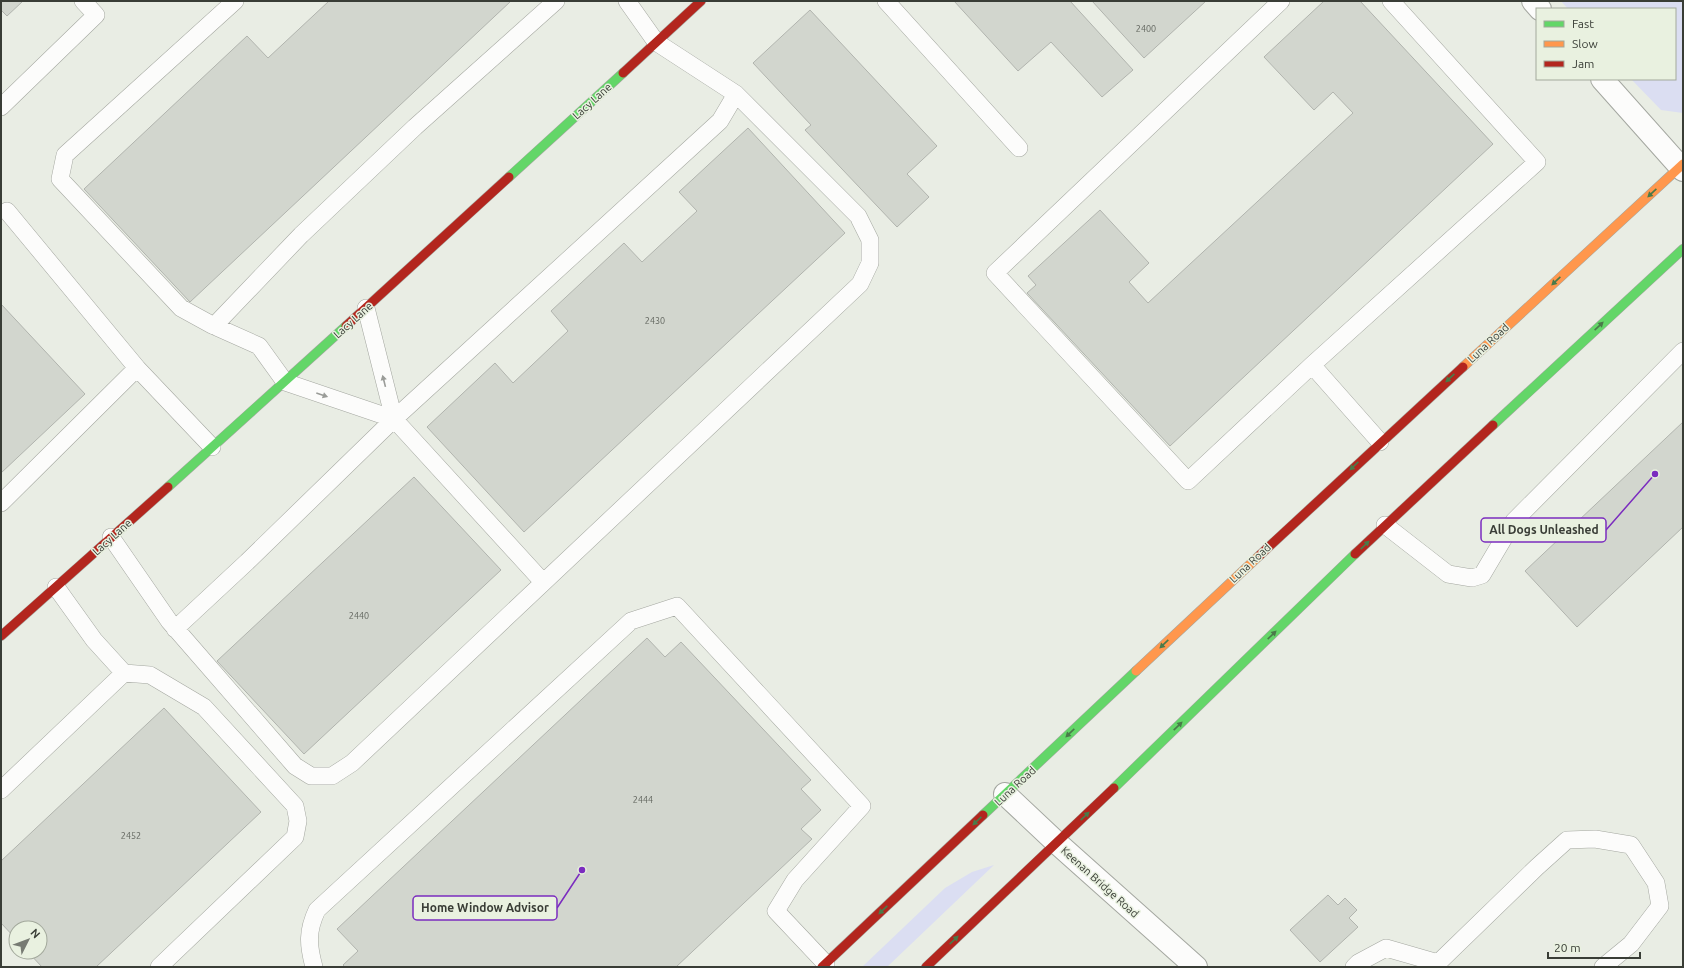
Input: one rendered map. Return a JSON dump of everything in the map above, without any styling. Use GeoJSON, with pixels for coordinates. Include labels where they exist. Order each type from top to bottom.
{"type":"FeatureCollection","features":[{"type":"Feature","properties":{"kind":"main road","name":"Lacy Lane"},"geometry":{"type":"LineString","coordinates":[[1,636],[285,382],[701,1]]}},
{"type":"Feature","properties":{"kind":"main road","name":"Luna Road"},"geometry":{"type":"LineString","coordinates":[[824,965],[1380,442],[1682,167]]}},
{"type":"Feature","properties":{"kind":"main road"},"geometry":{"type":"LineString","coordinates":[[926,967],[1057,843],[1385,525],[1683,249]]}},
{"type":"Feature","properties":{"kind":"street"},"geometry":{"type":"LineString","coordinates":[[1603,80],[1682,167]]}},
{"type":"Feature","properties":{"kind":"street","name":"Keenan Bridge Road"},"geometry":{"type":"LineString","coordinates":[[1006,794],[1057,843],[1196,967]]}},
{"type":"Feature","properties":{"kind":"lane"},"geometry":{"type":"LineString","coordinates":[[1,107],[96,15],[82,1]]}},
{"type":"Feature","properties":{"kind":"lane"},"geometry":{"type":"LineString","coordinates":[[235,1],[65,155],[60,180],[181,308],[214,326],[259,346],[285,382],[394,419]]}},
{"type":"Feature","properties":{"kind":"lane"},"geometry":{"type":"LineString","coordinates":[[214,326],[301,235],[415,127],[556,1]]}},
{"type":"Feature","properties":{"kind":"lane"},"geometry":{"type":"LineString","coordinates":[[111,538],[175,629],[295,766],[311,776],[332,776],[352,763],[860,284],[870,263],[870,240],[858,216],[736,94],[656,42],[627,1]]}},
{"type":"Feature","properties":{"kind":"lane"},"geometry":{"type":"LineString","coordinates":[[886,1],[1019,148]]}},
{"type":"Feature","properties":{"kind":"lane"},"geometry":{"type":"LineString","coordinates":[[1281,1],[995,273],[1188,481],[1312,365],[1538,162],[1391,1]]}},
{"type":"Feature","properties":{"kind":"lane"},"geometry":{"type":"LineString","coordinates":[[175,629],[248,562],[394,419],[720,121],[736,94]]}},
{"type":"Feature","properties":{"kind":"lane"},"geometry":{"type":"LineString","coordinates":[[7,211],[137,368],[212,447]]}},
{"type":"Feature","properties":{"kind":"lane"},"geometry":{"type":"LineString","coordinates":[[366,308],[394,419],[543,582]]}},
{"type":"Feature","properties":{"kind":"lane"},"geometry":{"type":"LineString","coordinates":[[1385,525],[1448,574],[1472,578],[1482,575],[1514,520],[1683,351]]}},
{"type":"Feature","properties":{"kind":"lane"},"geometry":{"type":"LineString","coordinates":[[1312,365],[1380,442]]}},
{"type":"Feature","properties":{"kind":"lane"},"geometry":{"type":"LineString","coordinates":[[1,503],[137,368]]}},
{"type":"Feature","properties":{"kind":"lane"},"geometry":{"type":"LineString","coordinates":[[56,587],[94,640],[124,673],[150,675],[204,707],[295,806],[298,821],[295,837],[159,967]]}},
{"type":"Feature","properties":{"kind":"lane"},"geometry":{"type":"LineString","coordinates":[[314,967],[309,948],[310,924],[317,910],[631,621],[677,606],[862,806],[795,880],[776,911],[824,965]]}},
{"type":"Feature","properties":{"kind":"lane"},"geometry":{"type":"LineString","coordinates":[[1,790],[124,673]]}},
{"type":"Feature","properties":{"kind":"lane"},"geometry":{"type":"LineString","coordinates":[[1354,967],[1358,963],[1386,948],[1438,963],[1567,840],[1595,838],[1631,844],[1656,883],[1660,906],[1631,944],[1603,967]]}},
{"type":"Feature","properties":{"kind":"shaded area"},"geometry":{"type":"Polygon","coordinates":[[[1561,1],[1683,1],[1683,113],[1661,110],[1632,80],[1676,80],[1676,8],[1567,8],[1561,1]]]}},
{"type":"Feature","properties":{"kind":"shaded area"},"geometry":{"type":"Polygon","coordinates":[[[994,865],[887,967],[862,967],[945,888],[972,872],[994,865]]]}},
{"type":"Feature","properties":{"kind":"building"},"geometry":{"type":"Polygon","coordinates":[[[1,1],[23,1],[7,16],[1,10],[1,1]]]}},
{"type":"Feature","properties":{"kind":"building"},"geometry":{"type":"Polygon","coordinates":[[[329,1],[511,1],[190,302],[84,189],[247,36],[268,58],[329,1]]]}},
{"type":"Feature","properties":{"kind":"building"},"geometry":{"type":"Polygon","coordinates":[[[954,1],[1070,1],[1133,70],[1102,97],[1051,42],[1018,71],[954,1]]]}},
{"type":"Feature","properties":{"kind":"building"},"geometry":{"type":"Polygon","coordinates":[[[1092,1],[1206,1],[1144,58],[1092,1]]]}},
{"type":"Feature","properties":{"kind":"building"},"geometry":{"type":"Polygon","coordinates":[[[1324,1],[1360,1],[1493,144],[1170,446],[1027,293],[1036,285],[1028,276],[1100,210],[1149,263],[1129,282],[1148,303],[1353,113],[1333,92],[1314,110],[1264,57],[1324,1]]]}},
{"type":"Feature","properties":{"kind":"building"},"geometry":{"type":"Polygon","coordinates":[[[810,10],[937,146],[907,174],[929,197],[897,227],[805,130],[811,125],[753,63],[810,10]]]}},
{"type":"Feature","properties":{"kind":"building"},"geometry":{"type":"Polygon","coordinates":[[[748,128],[845,233],[524,532],[427,427],[495,363],[513,383],[568,331],[551,311],[624,243],[642,262],[697,211],[679,192],[748,128]]]}},
{"type":"Feature","properties":{"kind":"building"},"geometry":{"type":"Polygon","coordinates":[[[1,304],[85,394],[1,473],[1,304]]]}},
{"type":"Feature","properties":{"kind":"building"},"geometry":{"type":"Polygon","coordinates":[[[1683,422],[1683,527],[1577,627],[1525,571],[1683,422]]]}},
{"type":"Feature","properties":{"kind":"building"},"geometry":{"type":"Polygon","coordinates":[[[414,477],[501,570],[304,754],[217,661],[414,477]]]}},
{"type":"Feature","properties":{"kind":"building"},"geometry":{"type":"Polygon","coordinates":[[[647,638],[665,657],[681,642],[811,780],[801,789],[821,810],[801,829],[812,839],[676,967],[345,967],[343,965],[358,951],[337,929],[647,638]]]}},
{"type":"Feature","properties":{"kind":"building"},"geometry":{"type":"Polygon","coordinates":[[[164,708],[261,812],[96,967],[42,967],[35,960],[48,960],[48,920],[8,920],[8,930],[1,923],[1,861],[164,708]]]}},
{"type":"Feature","properties":{"kind":"building"},"geometry":{"type":"Polygon","coordinates":[[[1328,895],[1338,905],[1345,898],[1357,910],[1349,918],[1358,927],[1320,962],[1290,930],[1328,895]]]}},
{"type":"Feature","properties":{"kind":"traffic: fast"},"geometry":{"type":"LineString","coordinates":[[509,177],[623,73]]}},
{"type":"Feature","properties":{"kind":"traffic: fast"},"geometry":{"type":"LineString","coordinates":[[1493,425],[1683,249]]}},
{"type":"Feature","properties":{"kind":"traffic: fast"},"geometry":{"type":"LineString","coordinates":[[168,487],[346,326]]}},
{"type":"Feature","properties":{"kind":"traffic: fast"},"geometry":{"type":"LineString","coordinates":[[1114,788],[1355,554]]}},
{"type":"Feature","properties":{"kind":"traffic: fast"},"geometry":{"type":"LineString","coordinates":[[983,815],[1136,671]]}},
{"type":"Feature","properties":{"kind":"traffic: slow"},"geometry":{"type":"LineString","coordinates":[[1463,367],[1683,164]]}},
{"type":"Feature","properties":{"kind":"traffic: slow"},"geometry":{"type":"LineString","coordinates":[[1136,671],[1260,555]]}},
{"type":"Feature","properties":{"kind":"traffic: jam"},"geometry":{"type":"LineString","coordinates":[[623,73],[701,1]]}},
{"type":"Feature","properties":{"kind":"traffic: jam"},"geometry":{"type":"LineString","coordinates":[[346,326],[509,177]]}},
{"type":"Feature","properties":{"kind":"traffic: jam"},"geometry":{"type":"LineString","coordinates":[[1260,555],[1463,367]]}},
{"type":"Feature","properties":{"kind":"traffic: jam"},"geometry":{"type":"LineString","coordinates":[[1355,554],[1493,425]]}},
{"type":"Feature","properties":{"kind":"traffic: jam"},"geometry":{"type":"LineString","coordinates":[[1,636],[168,487]]}},
{"type":"Feature","properties":{"kind":"traffic: jam"},"geometry":{"type":"LineString","coordinates":[[926,967],[1114,788]]}},
{"type":"Feature","properties":{"kind":"traffic: jam"},"geometry":{"type":"LineString","coordinates":[[822,967],[983,815]]}},
{"type":"Feature","properties":{"kind":"place","name":"All Dogs Unleashed"},"geometry":{"type":"Point","coordinates":[1655,474]}},
{"type":"Feature","properties":{"kind":"place","name":"Home Window Advisor"},"geometry":{"type":"Point","coordinates":[582,870]}}]}
